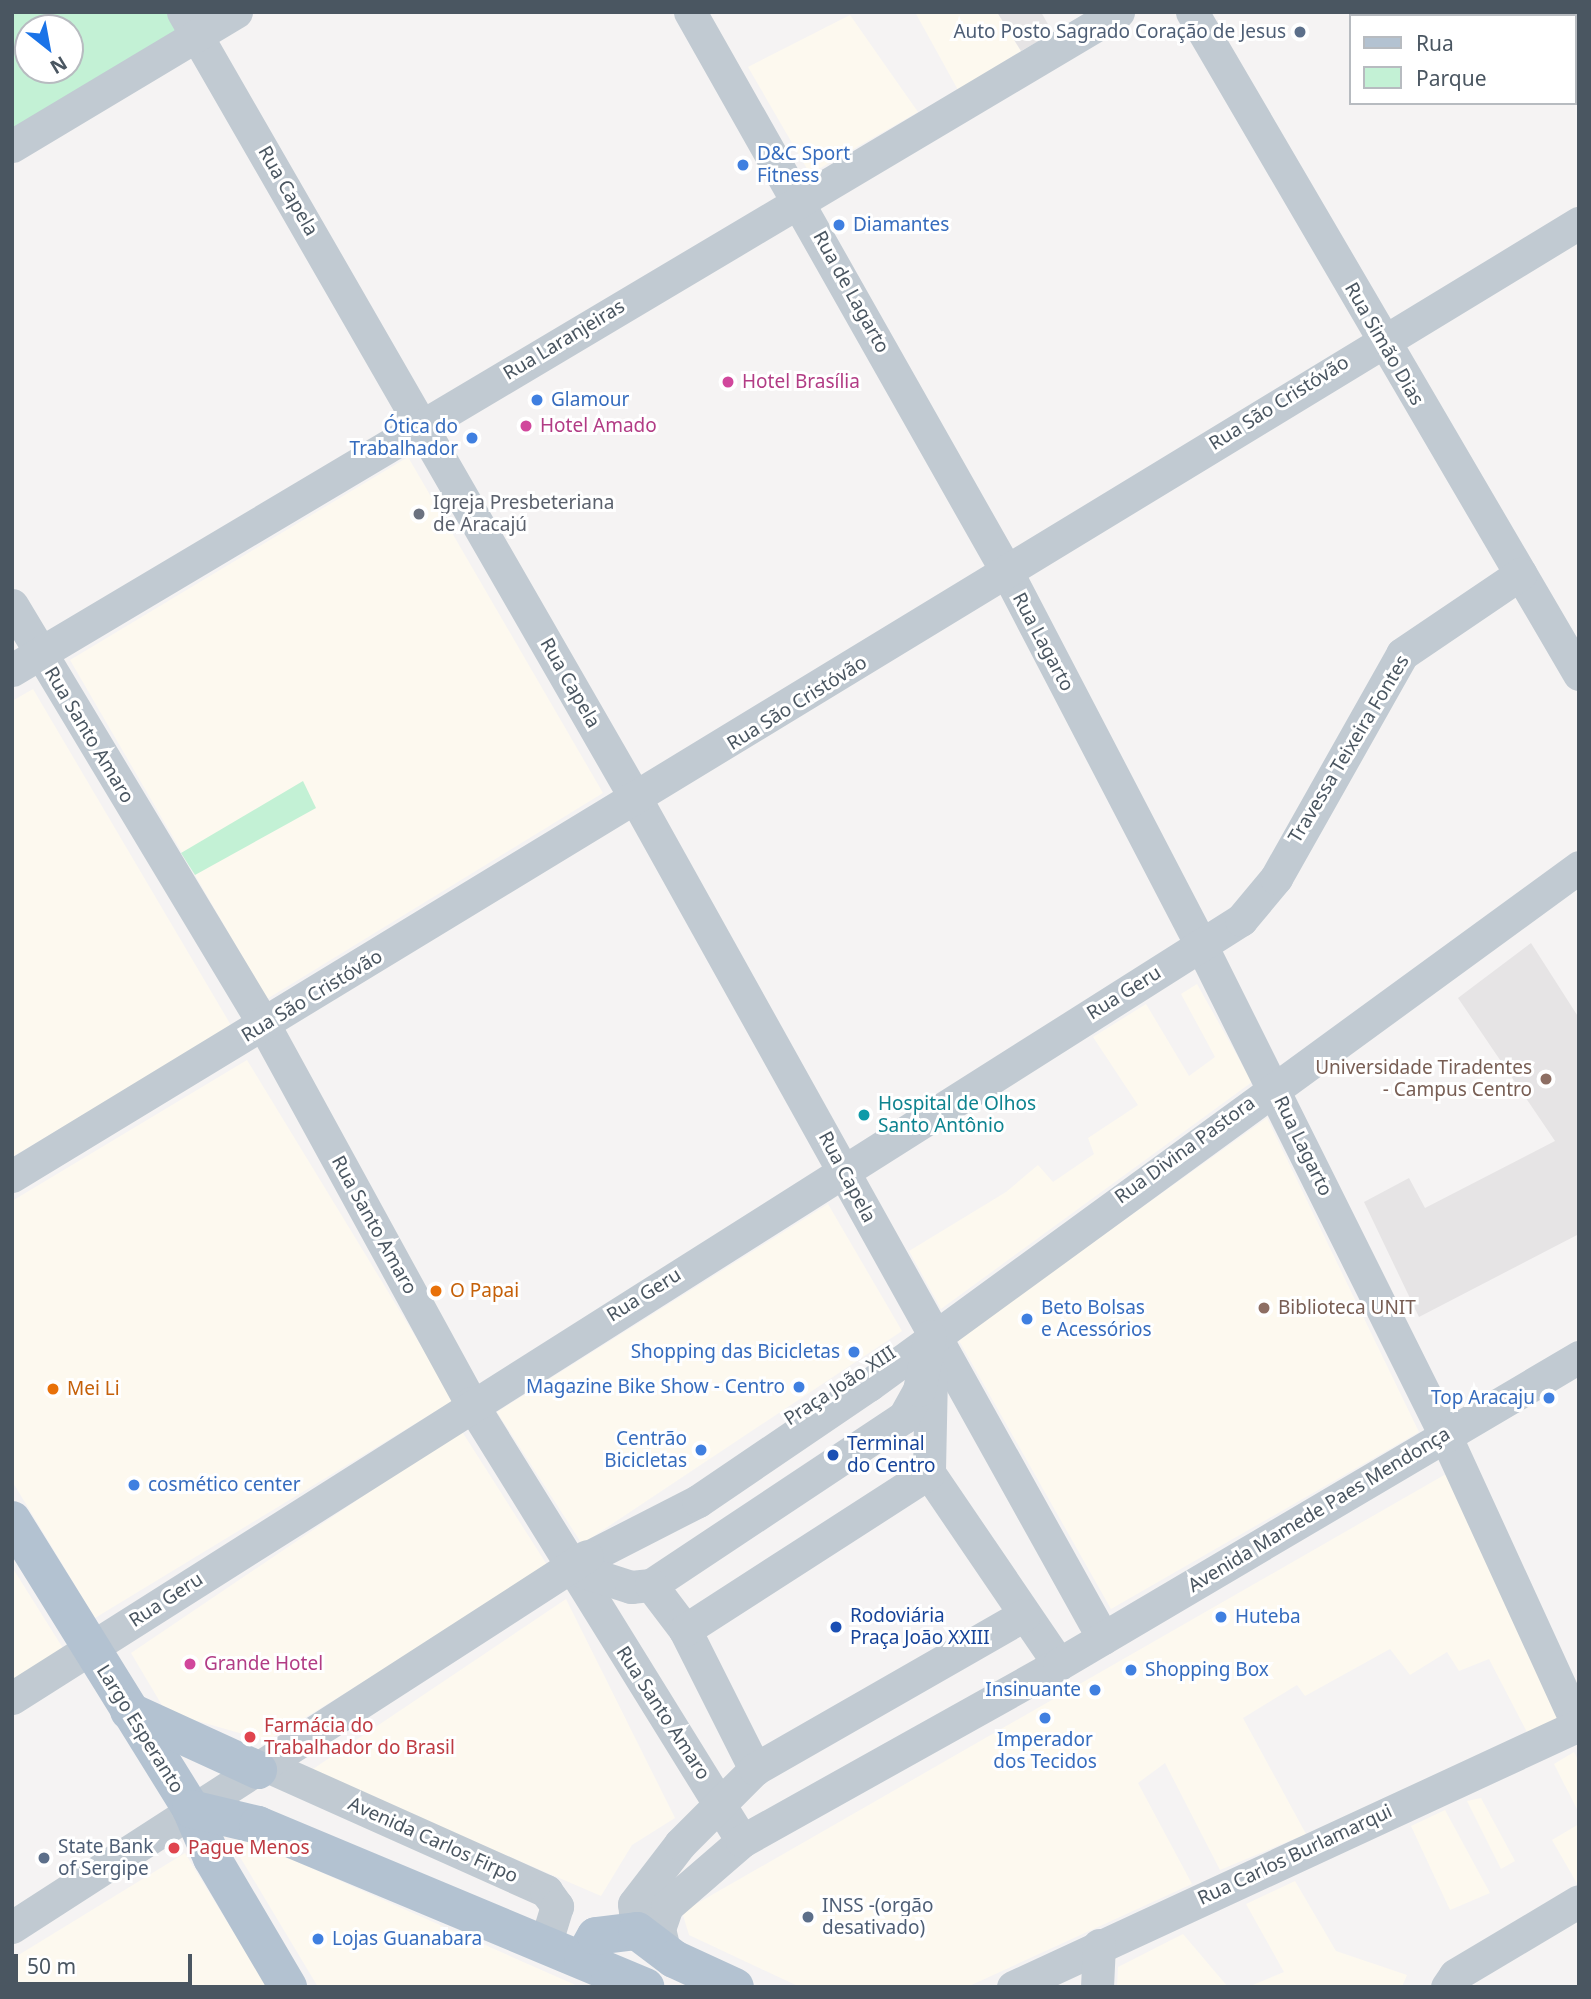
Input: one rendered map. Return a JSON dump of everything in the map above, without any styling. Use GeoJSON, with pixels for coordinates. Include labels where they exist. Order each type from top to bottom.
{"type":"FeatureCollection","features":[{"type":"Feature","properties":{"kind":"main road","name":"Largo Esperanto"},"geometry":{"type":"LineString","coordinates":[[12,1520],[191,1809],[212,1858],[288,1987]]}},
{"type":"Feature","properties":{"kind":"main road"},"geometry":{"type":"LineString","coordinates":[[129,1711],[263,1768]]}},
{"type":"Feature","properties":{"kind":"main road"},"geometry":{"type":"LineString","coordinates":[[191,1809],[258,1825],[545,1942],[645,1987]]}},
{"type":"Feature","properties":{"kind":"main road"},"geometry":{"type":"LineString","coordinates":[[583,1959],[596,1936],[650,1938],[674,1959],[735,1987]]}},
{"type":"Feature","properties":{"kind":"street"},"geometry":{"type":"LineString","coordinates":[[12,146],[190,24],[236,12]]}},
{"type":"Feature","properties":{"kind":"street","name":"Rua de Lagarto"},"geometry":{"type":"LineString","coordinates":[[690,12],[799,200],[1008,574]]}},
{"type":"Feature","properties":{"kind":"street","name":"Rua Laranjeiras"},"geometry":{"type":"LineString","coordinates":[[26,662],[1118,12]]}},
{"type":"Feature","properties":{"kind":"street","name":"Rua Simão Dias"},"geometry":{"type":"LineString","coordinates":[[1192,12],[1380,339],[1579,674]]}},
{"type":"Feature","properties":{"kind":"street","name":"Rua Capela"},"geometry":{"type":"LineString","coordinates":[[190,24],[423,424],[637,801],[843,1169],[930,1336]]}},
{"type":"Feature","properties":{"kind":"street","name":"Rua São Cristóvão"},"geometry":{"type":"LineString","coordinates":[[12,1177],[1008,574],[1380,339],[1579,223]]}},
{"type":"Feature","properties":{"kind":"street","name":"Rua Lagarto"},"geometry":{"type":"LineString","coordinates":[[1008,574],[1274,1087],[1445,1435],[1578,1726]]}},
{"type":"Feature","properties":{"kind":"street","name":"Travessa Teixeira Fontes"},"geometry":{"type":"LineString","coordinates":[[1201,945],[1261,901],[1402,654],[1520,574]]}},
{"type":"Feature","properties":{"kind":"street","name":"Rua Santo Amaro"},"geometry":{"type":"LineString","coordinates":[[12,606],[26,662],[264,1025],[471,1403],[569,1567],[722,1804],[742,1841]]}},
{"type":"Feature","properties":{"kind":"street","name":"Rua Divina Pastora"},"geometry":{"type":"LineString","coordinates":[[930,1336],[1579,867]]}},
{"type":"Feature","properties":{"kind":"street","name":"Rua Geru"},"geometry":{"type":"LineString","coordinates":[[12,1698],[471,1403],[1201,945]]}},
{"type":"Feature","properties":{"kind":"street"},"geometry":{"type":"LineString","coordinates":[[930,1336],[929,1473],[1059,1664],[742,1841],[667,1906],[659,1929],[650,1938],[634,1904],[680,1844],[755,1769],[1024,1615]]}},
{"type":"Feature","properties":{"kind":"street"},"geometry":{"type":"LineString","coordinates":[[569,1567],[620,1584],[651,1586],[904,1417],[919,1390],[930,1336]]}},
{"type":"Feature","properties":{"kind":"street"},"geometry":{"type":"LineString","coordinates":[[930,1336],[1103,1638]]}},
{"type":"Feature","properties":{"kind":"street","name":"Praça João XIII"},"geometry":{"type":"LineString","coordinates":[[12,1927],[191,1809],[263,1768],[569,1567],[885,1353],[930,1336]]}},
{"type":"Feature","properties":{"kind":"street","name":"Avenida Mamede Paes Mendonça"},"geometry":{"type":"LineString","coordinates":[[1059,1664],[1579,1357]]}},
{"type":"Feature","properties":{"kind":"street"},"geometry":{"type":"LineString","coordinates":[[685,1630],[929,1473]]}},
{"type":"Feature","properties":{"kind":"street"},"geometry":{"type":"LineString","coordinates":[[651,1586],[685,1630],[755,1769]]}},
{"type":"Feature","properties":{"kind":"street","name":"Rua Carlos Burlamarqui"},"geometry":{"type":"LineString","coordinates":[[1013,1987],[1578,1726]]}},
{"type":"Feature","properties":{"kind":"street","name":"Avenida Carlos Firpo"},"geometry":{"type":"LineString","coordinates":[[263,1768],[546,1891],[557,1906],[545,1942]]}},
{"type":"Feature","properties":{"kind":"street"},"geometry":{"type":"LineString","coordinates":[[1447,1987],[1455,1975],[1579,1901]]}},
{"type":"Feature","properties":{"kind":"street"},"geometry":{"type":"LineString","coordinates":[[1097,1987],[1099,1945]]}},
{"type":"Feature","properties":{"kind":"shaded area"},"geometry":{"type":"Polygon","coordinates":[[[915,12],[997,12],[1021,51],[958,90],[915,12]]]}},
{"type":"Feature","properties":{"kind":"shaded area"},"geometry":{"type":"Polygon","coordinates":[[[997,12],[1041,12],[1053,33],[1021,51],[997,12]]]}},
{"type":"Feature","properties":{"kind":"shaded area"},"geometry":{"type":"Polygon","coordinates":[[[850,15],[918,112],[810,174],[748,67],[850,15]]]}},
{"type":"Feature","properties":{"kind":"shaded area"},"geometry":{"type":"Polygon","coordinates":[[[408,457],[603,793],[267,999],[70,660],[408,457]]]}},
{"type":"Feature","properties":{"kind":"shaded area"},"geometry":{"type":"Polygon","coordinates":[[[33,689],[232,1027],[12,1157],[12,701],[33,689]]]}},
{"type":"Feature","properties":{"kind":"shaded area","name":"Universidade Tiradentes - Campus Centro"},"geometry":{"type":"Polygon","coordinates":[[[1531,943],[1579,1018],[1579,1234],[1419,1317],[1364,1202],[1409,1178],[1425,1208],[1555,1141],[1458,998],[1531,943]]]}},
{"type":"Feature","properties":{"kind":"shaded area"},"geometry":{"type":"Polygon","coordinates":[[[1197,984],[1252,1082],[941,1309],[909,1251],[1006,1192],[1038,1165],[1053,1182],[1094,1154],[1088,1138],[1138,1105],[1093,1037],[1146,1004],[1189,1076],[1215,1057],[1181,994],[1197,984]]]}},
{"type":"Feature","properties":{"kind":"shaded area"},"geometry":{"type":"Polygon","coordinates":[[[247,1060],[454,1400],[95,1618],[12,1481],[12,1201],[247,1060]]]}},
{"type":"Feature","properties":{"kind":"shaded area"},"geometry":{"type":"Polygon","coordinates":[[[1267,1118],[1419,1432],[1111,1609],[958,1339],[1267,1118]]]}},
{"type":"Feature","properties":{"kind":"shaded area"},"geometry":{"type":"Polygon","coordinates":[[[828,1204],[902,1331],[582,1544],[497,1412],[828,1204]]]}},
{"type":"Feature","properties":{"kind":"shaded area"},"geometry":{"type":"Polygon","coordinates":[[[461,1430],[549,1568],[267,1741],[166,1712],[131,1653],[461,1430]]]}},
{"type":"Feature","properties":{"kind":"shaded area"},"geometry":{"type":"Polygon","coordinates":[[[1446,1474],[1562,1721],[1528,1734],[1489,1659],[1459,1671],[1447,1652],[1410,1675],[1390,1649],[1305,1696],[1297,1685],[1243,1718],[1306,1834],[1220,1870],[1165,1763],[1138,1783],[1192,1884],[967,1987],[800,1987],[689,1935],[682,1912],[1446,1474]]]}},
{"type":"Feature","properties":{"kind":"shaded area"},"geometry":{"type":"Polygon","coordinates":[[[12,1567],[66,1653],[12,1685],[12,1567]]]}},
{"type":"Feature","properties":{"kind":"shaded area"},"geometry":{"type":"Polygon","coordinates":[[[566,1599],[675,1818],[632,1845],[601,1896],[310,1771],[566,1599]]]}},
{"type":"Feature","properties":{"kind":"shaded area"},"geometry":{"type":"Polygon","coordinates":[[[1574,1752],[1579,1762],[1579,1813],[1554,1764],[1574,1752]]]}},
{"type":"Feature","properties":{"kind":"shaded area"},"geometry":{"type":"Polygon","coordinates":[[[1481,1798],[1515,1861],[1501,1869],[1467,1801],[1481,1798]]]}},
{"type":"Feature","properties":{"kind":"shaded area"},"geometry":{"type":"Polygon","coordinates":[[[1445,1810],[1490,1893],[1450,1910],[1411,1826],[1445,1810]]]}},
{"type":"Feature","properties":{"kind":"shaded area"},"geometry":{"type":"Polygon","coordinates":[[[1579,1824],[1579,1887],[1552,1840],[1579,1824]]]}},
{"type":"Feature","properties":{"kind":"shaded area"},"geometry":{"type":"Polygon","coordinates":[[[241,1837],[580,1987],[318,1987],[231,1842],[241,1837]]]}},
{"type":"Feature","properties":{"kind":"shaded area"},"geometry":{"type":"Polygon","coordinates":[[[185,1853],[267,1987],[12,1987],[12,1959],[185,1853]]]}},
{"type":"Feature","properties":{"kind":"shaded area"},"geometry":{"type":"Polygon","coordinates":[[[1295,1881],[1336,1951],[1407,1975],[1402,1987],[1248,1987],[1284,1972],[1246,1904],[1295,1881]]]}},
{"type":"Feature","properties":{"kind":"shaded area"},"geometry":{"type":"Polygon","coordinates":[[[1183,1934],[1228,1987],[1117,1987],[1118,1967],[1183,1934]]]}},
{"type":"Feature","properties":{"kind":"green space"},"geometry":{"type":"Polygon","coordinates":[[[12,12],[170,12],[182,32],[12,132],[12,12]]]}},
{"type":"Feature","properties":{"kind":"green space"},"geometry":{"type":"Polygon","coordinates":[[[303,781],[316,808],[195,875],[181,853],[303,781]]]}},
{"type":"Feature","properties":{"kind":"place","name":"Auto Posto Sagrado Coração de Jesus"},"geometry":{"type":"Point","coordinates":[1300,32]}},
{"type":"Feature","properties":{"kind":"place","name":"D&C Sport Fitness"},"geometry":{"type":"Point","coordinates":[743,165]}},
{"type":"Feature","properties":{"kind":"place","name":"Diamantes"},"geometry":{"type":"Point","coordinates":[839,225]}},
{"type":"Feature","properties":{"kind":"place","name":"Hotel Brasília"},"geometry":{"type":"Point","coordinates":[728,382]}},
{"type":"Feature","properties":{"kind":"place","name":"Glamour"},"geometry":{"type":"Point","coordinates":[537,400]}},
{"type":"Feature","properties":{"kind":"place","name":"Hotel Amado"},"geometry":{"type":"Point","coordinates":[526,426]}},
{"type":"Feature","properties":{"kind":"place","name":"Ótica do Trabalhador"},"geometry":{"type":"Point","coordinates":[472,438]}},
{"type":"Feature","properties":{"kind":"place","name":"Igreja Presbeteriana de Aracajú"},"geometry":{"type":"Point","coordinates":[419,514]}},
{"type":"Feature","properties":{"kind":"place","name":"Universidade Tiradentes - Campus Centro"},"geometry":{"type":"Point","coordinates":[1546,1079]}},
{"type":"Feature","properties":{"kind":"place","name":"Hospital de Olhos Santo Antônio"},"geometry":{"type":"Point","coordinates":[864,1115]}},
{"type":"Feature","properties":{"kind":"place","name":"O Papai"},"geometry":{"type":"Point","coordinates":[436,1291]}},
{"type":"Feature","properties":{"kind":"place","name":"Biblioteca UNIT"},"geometry":{"type":"Point","coordinates":[1264,1308]}},
{"type":"Feature","properties":{"kind":"place","name":"Beto Bolsas e Acessórios"},"geometry":{"type":"Point","coordinates":[1027,1319]}},
{"type":"Feature","properties":{"kind":"place","name":"Shopping das Bicicletas"},"geometry":{"type":"Point","coordinates":[854,1352]}},
{"type":"Feature","properties":{"kind":"place","name":"Magazine Bike Show - Centro"},"geometry":{"type":"Point","coordinates":[799,1387]}},
{"type":"Feature","properties":{"kind":"place","name":"Mei Li"},"geometry":{"type":"Point","coordinates":[53,1389]}},
{"type":"Feature","properties":{"kind":"place","name":"Top Aracaju"},"geometry":{"type":"Point","coordinates":[1549,1398]}},
{"type":"Feature","properties":{"kind":"place","name":"Centrão Bicicletas"},"geometry":{"type":"Point","coordinates":[701,1450]}},
{"type":"Feature","properties":{"kind":"place","name":"Terminal do Centro"},"geometry":{"type":"Point","coordinates":[833,1455]}},
{"type":"Feature","properties":{"kind":"place","name":"cosmético center"},"geometry":{"type":"Point","coordinates":[134,1485]}},
{"type":"Feature","properties":{"kind":"place","name":"Huteba"},"geometry":{"type":"Point","coordinates":[1221,1617]}},
{"type":"Feature","properties":{"kind":"place","name":"Rodoviária Praça João XXIII"},"geometry":{"type":"Point","coordinates":[836,1627]}},
{"type":"Feature","properties":{"kind":"place","name":"Grande Hotel"},"geometry":{"type":"Point","coordinates":[190,1664]}},
{"type":"Feature","properties":{"kind":"place","name":"Shopping Box"},"geometry":{"type":"Point","coordinates":[1131,1670]}},
{"type":"Feature","properties":{"kind":"place","name":"Insinuante"},"geometry":{"type":"Point","coordinates":[1095,1690]}},
{"type":"Feature","properties":{"kind":"place","name":"Imperador dos Tecidos"},"geometry":{"type":"Point","coordinates":[1045,1718]}},
{"type":"Feature","properties":{"kind":"place","name":"Farmácia do Trabalhador do Brasil"},"geometry":{"type":"Point","coordinates":[250,1737]}},
{"type":"Feature","properties":{"kind":"place","name":"Pague Menos"},"geometry":{"type":"Point","coordinates":[174,1848]}},
{"type":"Feature","properties":{"kind":"place","name":"State Bank of Sergipe"},"geometry":{"type":"Point","coordinates":[44,1858]}},
{"type":"Feature","properties":{"kind":"place","name":"INSS -(orgão desativado)"},"geometry":{"type":"Point","coordinates":[808,1917]}},
{"type":"Feature","properties":{"kind":"place","name":"Lojas Guanabara"},"geometry":{"type":"Point","coordinates":[318,1939]}}]}
